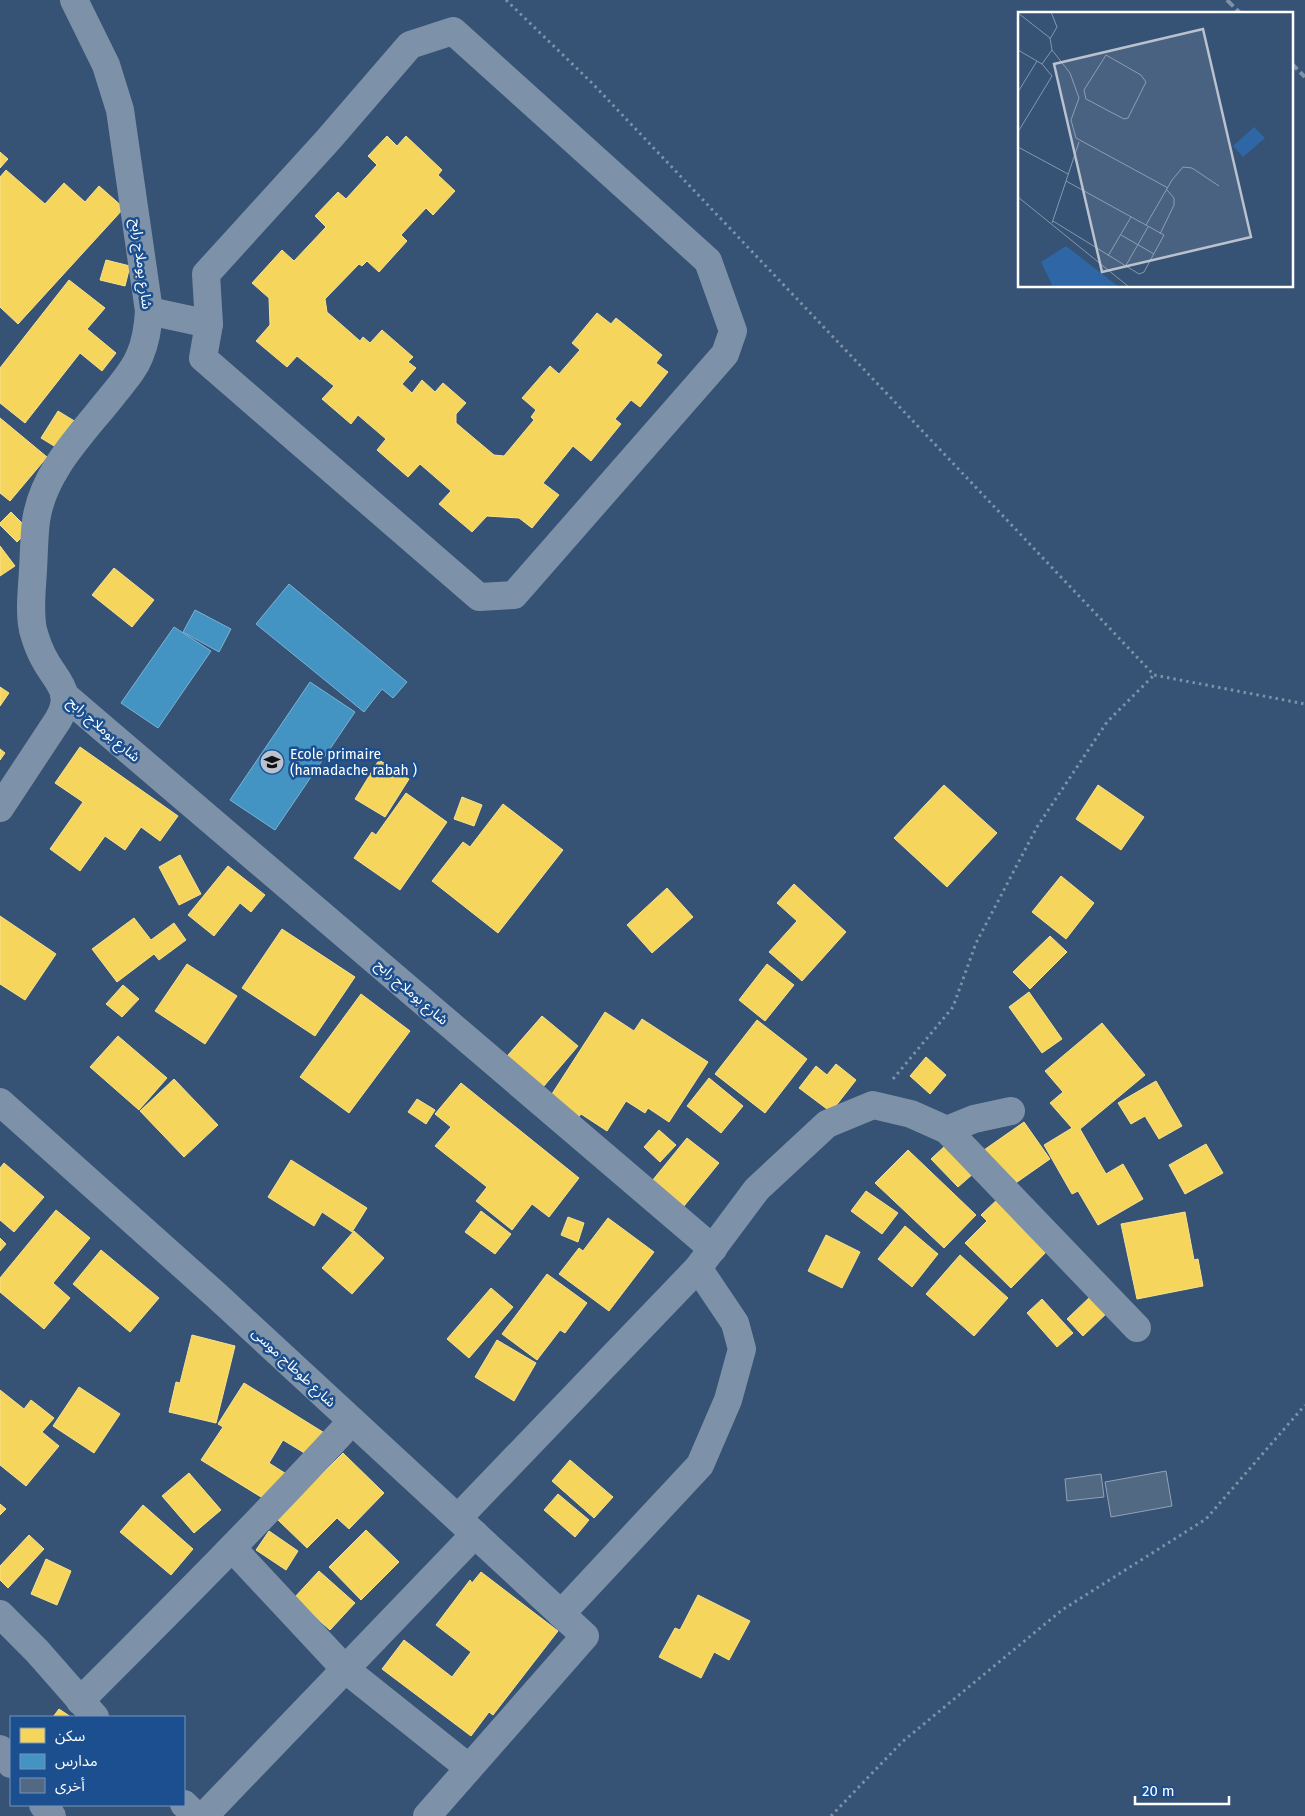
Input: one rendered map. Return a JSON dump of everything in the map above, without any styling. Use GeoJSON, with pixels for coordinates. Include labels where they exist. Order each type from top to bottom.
{"type":"FeatureCollection","features":[{"type":"Feature","properties":{"kind":"main road"},"geometry":{"type":"LineString","coordinates":[[0,1749],[10,1763]]}},
{"type":"Feature","properties":{"kind":"main road"},"geometry":{"type":"LineString","coordinates":[[44,1806],[52,1816]]}},
{"type":"Feature","properties":{"kind":"street","name":"شارع بوملاح رابح"},"geometry":{"type":"LineString","coordinates":[[74,0],[106,65],[120,110],[149,311],[147,334],[140,356],[128,376],[62,460],[50,478],[41,498],[36,520],[31,609],[38,647],[62,686],[64,695],[705,1258],[735,1323],[742,1349],[728,1400],[700,1465],[561,1614]]}},
{"type":"Feature","properties":{"kind":"street"},"geometry":{"type":"LineString","coordinates":[[453,31],[708,260],[733,331],[725,354],[514,595],[479,597],[203,358],[209,324],[206,274],[328,140],[410,45],[453,31]]}},
{"type":"Feature","properties":{"kind":"street"},"geometry":{"type":"LineString","coordinates":[[149,311],[209,324]]}},
{"type":"Feature","properties":{"kind":"street"},"geometry":{"type":"LineString","coordinates":[[0,808],[63,712],[64,695]]}},
{"type":"Feature","properties":{"kind":"street","name":"شارع طوطاح موسى"},"geometry":{"type":"LineString","coordinates":[[0,1102],[216,1295],[585,1636],[469,1768]]}},
{"type":"Feature","properties":{"kind":"street"},"geometry":{"type":"LineString","coordinates":[[204,1816],[345,1669],[466,1526],[705,1258],[757,1188],[827,1124],[873,1105],[912,1114],[947,1130],[1137,1328]]}},
{"type":"Feature","properties":{"kind":"street"},"geometry":{"type":"LineString","coordinates":[[947,1130],[974,1119],[1011,1111]]}},
{"type":"Feature","properties":{"kind":"street"},"geometry":{"type":"LineString","coordinates":[[0,1614],[37,1651],[87,1709],[233,1548],[352,1421]]}},
{"type":"Feature","properties":{"kind":"street"},"geometry":{"type":"LineString","coordinates":[[233,1548],[345,1669],[469,1768],[427,1816]]}},
{"type":"Feature","properties":{"kind":"street"},"geometry":{"type":"LineString","coordinates":[[185,1805],[196,1816]]}},
{"type":"Feature","properties":{"kind":"path"},"geometry":{"type":"LineString","coordinates":[[506,0],[592,83],[1154,675],[1305,704]]}},
{"type":"Feature","properties":{"kind":"path"},"geometry":{"type":"LineString","coordinates":[[873,1105],[911,1055],[953,1007],[976,943],[1036,828],[1106,722],[1154,675]]}},
{"type":"Feature","properties":{"kind":"path"},"geometry":{"type":"LineString","coordinates":[[831,1816],[902,1742],[1062,1610],[1206,1519],[1305,1405]]}},
{"type":"Feature","properties":{"kind":"building: سكن"},"geometry":{"type":"Polygon","coordinates":[[[387,136],[397,146],[406,136],[442,170],[438,175],[455,191],[433,215],[426,208],[401,235],[407,241],[379,272],[367,261],[362,266],[359,264],[325,299],[327,312],[360,341],[363,337],[370,343],[382,330],[413,357],[408,362],[416,368],[402,384],[412,393],[422,380],[435,392],[443,383],[466,403],[456,414],[456,423],[494,455],[504,456],[534,420],[531,417],[536,410],[522,398],[550,366],[559,374],[580,350],[572,343],[597,313],[611,324],[616,318],[662,355],[656,363],[668,372],[640,407],[631,400],[615,419],[621,424],[591,461],[573,446],[543,483],[559,495],[532,528],[519,518],[487,516],[472,532],[439,504],[451,491],[420,464],[408,477],[377,450],[386,439],[358,415],[351,424],[322,399],[334,386],[297,356],[287,367],[256,341],[270,325],[269,298],[252,283],[282,250],[294,261],[326,227],[315,216],[338,192],[346,199],[377,165],[368,156],[387,136]]]}},
{"type":"Feature","properties":{"kind":"building: سكن"},"geometry":{"type":"Polygon","coordinates":[[[0,152],[8,159],[0,168],[0,152]]]}},
{"type":"Feature","properties":{"kind":"building: سكن"},"geometry":{"type":"Polygon","coordinates":[[[6,170],[45,204],[64,183],[85,202],[99,186],[124,208],[18,324],[0,307],[0,177],[6,170]]]}},
{"type":"Feature","properties":{"kind":"building: سكن"},"geometry":{"type":"Polygon","coordinates":[[[106,260],[130,266],[125,286],[100,280],[106,260]]]}},
{"type":"Feature","properties":{"kind":"building: سكن"},"geometry":{"type":"Polygon","coordinates":[[[69,280],[105,308],[87,329],[116,353],[102,371],[80,353],[25,423],[0,403],[0,368],[69,280]]]}},
{"type":"Feature","properties":{"kind":"building: سكن"},"geometry":{"type":"Polygon","coordinates":[[[58,411],[76,422],[59,449],[41,438],[58,411]]]}},
{"type":"Feature","properties":{"kind":"building: سكن"},"geometry":{"type":"Polygon","coordinates":[[[0,418],[47,457],[10,501],[0,493],[0,418]]]}},
{"type":"Feature","properties":{"kind":"building: سكن"},"geometry":{"type":"Polygon","coordinates":[[[11,512],[29,530],[17,542],[0,525],[11,512]]]}},
{"type":"Feature","properties":{"kind":"building: سكن"},"geometry":{"type":"Polygon","coordinates":[[[0,546],[15,566],[0,576],[0,546]]]}},
{"type":"Feature","properties":{"kind":"building: سكن"},"geometry":{"type":"Polygon","coordinates":[[[114,568],[154,600],[132,627],[92,595],[114,568]]]}},
{"type":"Feature","properties":{"kind":"building: سكن"},"geometry":{"type":"Polygon","coordinates":[[[0,687],[9,693],[0,706],[0,687]]]}},
{"type":"Feature","properties":{"kind":"building: سكن"},"geometry":{"type":"Polygon","coordinates":[[[80,747],[178,816],[160,841],[141,827],[125,850],[105,836],[80,871],[50,849],[83,802],[55,783],[80,747]]]}},
{"type":"Feature","properties":{"kind":"building: سكن"},"geometry":{"type":"Polygon","coordinates":[[[0,749],[5,753],[0,760],[0,749]]]}},
{"type":"Feature","properties":{"kind":"building: سكن"},"geometry":{"type":"Polygon","coordinates":[[[379,760],[409,779],[385,817],[355,799],[379,760]]]}},
{"type":"Feature","properties":{"kind":"building: سكن"},"geometry":{"type":"Polygon","coordinates":[[[944,785],[997,833],[947,887],[894,838],[944,785]]]}},
{"type":"Feature","properties":{"kind":"building: سكن"},"geometry":{"type":"Polygon","coordinates":[[[1098,785],[1144,817],[1121,850],[1076,819],[1098,785]]]}},
{"type":"Feature","properties":{"kind":"building: سكن"},"geometry":{"type":"Polygon","coordinates":[[[406,793],[447,822],[400,890],[354,858],[372,832],[376,835],[406,793]]]}},
{"type":"Feature","properties":{"kind":"building: سكن"},"geometry":{"type":"Polygon","coordinates":[[[462,797],[482,805],[474,826],[454,819],[462,797]]]}},
{"type":"Feature","properties":{"kind":"building: سكن"},"geometry":{"type":"Polygon","coordinates":[[[503,804],[563,850],[498,933],[432,881],[463,842],[470,847],[503,804]]]}},
{"type":"Feature","properties":{"kind":"building: سكن"},"geometry":{"type":"Polygon","coordinates":[[[180,855],[201,894],[179,905],[159,867],[180,855]]]}},
{"type":"Feature","properties":{"kind":"building: سكن"},"geometry":{"type":"Polygon","coordinates":[[[228,866],[265,895],[251,912],[240,903],[214,936],[188,915],[228,866]]]}},
{"type":"Feature","properties":{"kind":"building: سكن"},"geometry":{"type":"Polygon","coordinates":[[[1061,876],[1094,903],[1066,939],[1032,912],[1061,876]]]}},
{"type":"Feature","properties":{"kind":"building: سكن"},"geometry":{"type":"Polygon","coordinates":[[[794,884],[846,932],[802,981],[769,952],[797,921],[777,903],[794,884]]]}},
{"type":"Feature","properties":{"kind":"building: سكن"},"geometry":{"type":"Polygon","coordinates":[[[667,888],[693,917],[652,953],[627,925],[667,888]]]}},
{"type":"Feature","properties":{"kind":"building: سكن"},"geometry":{"type":"Polygon","coordinates":[[[0,916],[56,954],[25,1000],[0,984],[0,916]]]}},
{"type":"Feature","properties":{"kind":"building: سكن"},"geometry":{"type":"Polygon","coordinates":[[[134,918],[151,940],[174,923],[186,940],[159,960],[154,954],[117,982],[92,949],[134,918]]]}},
{"type":"Feature","properties":{"kind":"building: سكن"},"geometry":{"type":"Polygon","coordinates":[[[282,929],[355,977],[315,1036],[242,988],[282,929]]]}},
{"type":"Feature","properties":{"kind":"building: سكن"},"geometry":{"type":"Polygon","coordinates":[[[1050,936],[1067,952],[1030,989],[1013,972],[1050,936]]]}},
{"type":"Feature","properties":{"kind":"building: سكن"},"geometry":{"type":"Polygon","coordinates":[[[187,964],[237,996],[205,1044],[155,1011],[187,964]]]}},
{"type":"Feature","properties":{"kind":"building: سكن"},"geometry":{"type":"Polygon","coordinates":[[[767,964],[794,985],[765,1021],[739,1000],[767,964]]]}},
{"type":"Feature","properties":{"kind":"building: سكن"},"geometry":{"type":"Polygon","coordinates":[[[123,985],[139,999],[122,1017],[106,1004],[123,985]]]}},
{"type":"Feature","properties":{"kind":"building: سكن"},"geometry":{"type":"Polygon","coordinates":[[[1029,992],[1062,1039],[1042,1053],[1009,1007],[1029,992]]]}},
{"type":"Feature","properties":{"kind":"building: سكن"},"geometry":{"type":"Polygon","coordinates":[[[361,994],[410,1031],[349,1113],[300,1077],[361,994]]]}},
{"type":"Feature","properties":{"kind":"building: سكن"},"geometry":{"type":"Polygon","coordinates":[[[605,1012],[634,1031],[642,1019],[708,1062],[669,1122],[648,1108],[645,1113],[626,1101],[607,1131],[581,1114],[577,1119],[548,1100],[605,1012]]]}},
{"type":"Feature","properties":{"kind":"building: سكن"},"geometry":{"type":"Polygon","coordinates":[[[542,1016],[578,1046],[538,1093],[502,1062],[542,1016]]]}},
{"type":"Feature","properties":{"kind":"building: سكن"},"geometry":{"type":"Polygon","coordinates":[[[757,1020],[807,1059],[765,1113],[715,1074],[757,1020]]]}},
{"type":"Feature","properties":{"kind":"building: سكن"},"geometry":{"type":"Polygon","coordinates":[[[1102,1023],[1145,1075],[1080,1129],[1106,1174],[1123,1164],[1143,1199],[1098,1225],[1078,1191],[1072,1194],[1044,1145],[1072,1128],[1050,1103],[1063,1092],[1045,1071],[1102,1023]]]}},
{"type":"Feature","properties":{"kind":"building: سكن"},"geometry":{"type":"Polygon","coordinates":[[[118,1036],[167,1078],[139,1110],[90,1067],[118,1036]]]}},
{"type":"Feature","properties":{"kind":"building: سكن"},"geometry":{"type":"Polygon","coordinates":[[[926,1057],[946,1075],[930,1094],[910,1076],[926,1057]]]}},
{"type":"Feature","properties":{"kind":"building: سكن"},"geometry":{"type":"Polygon","coordinates":[[[836,1064],[856,1080],[831,1112],[799,1088],[816,1066],[827,1075],[836,1064]]]}},
{"type":"Feature","properties":{"kind":"building: سكن"},"geometry":{"type":"Polygon","coordinates":[[[709,1078],[743,1106],[721,1133],[687,1106],[709,1078]]]}},
{"type":"Feature","properties":{"kind":"building: سكن"},"geometry":{"type":"Polygon","coordinates":[[[174,1079],[218,1125],[184,1157],[140,1111],[174,1079]]]}},
{"type":"Feature","properties":{"kind":"building: سكن"},"geometry":{"type":"Polygon","coordinates":[[[1156,1081],[1182,1126],[1159,1139],[1145,1116],[1131,1124],[1118,1103],[1156,1081]]]}},
{"type":"Feature","properties":{"kind":"building: سكن"},"geometry":{"type":"Polygon","coordinates":[[[461,1083],[579,1178],[549,1217],[532,1204],[512,1230],[476,1201],[487,1187],[435,1146],[451,1127],[435,1114],[461,1083]]]}},
{"type":"Feature","properties":{"kind":"building: سكن"},"geometry":{"type":"Polygon","coordinates":[[[417,1099],[435,1110],[426,1124],[408,1112],[417,1099]]]}},
{"type":"Feature","properties":{"kind":"building: سكن"},"geometry":{"type":"Polygon","coordinates":[[[1024,1122],[1050,1159],[1010,1187],[984,1150],[1024,1122]]]}},
{"type":"Feature","properties":{"kind":"building: سكن"},"geometry":{"type":"Polygon","coordinates":[[[659,1130],[676,1145],[660,1162],[644,1147],[659,1130]]]}},
{"type":"Feature","properties":{"kind":"building: سكن"},"geometry":{"type":"Polygon","coordinates":[[[687,1138],[719,1163],[684,1206],[652,1181],[687,1138]]]}},
{"type":"Feature","properties":{"kind":"building: سكن"},"geometry":{"type":"Polygon","coordinates":[[[947,1144],[974,1173],[958,1187],[931,1159],[947,1144]]]}},
{"type":"Feature","properties":{"kind":"building: سكن"},"geometry":{"type":"Polygon","coordinates":[[[1206,1144],[1223,1173],[1185,1194],[1169,1165],[1206,1144]]]}},
{"type":"Feature","properties":{"kind":"building: سكن"},"geometry":{"type":"Polygon","coordinates":[[[908,1150],[976,1215],[944,1248],[875,1183],[908,1150]]]}},
{"type":"Feature","properties":{"kind":"building: سكن"},"geometry":{"type":"Polygon","coordinates":[[[291,1160],[367,1208],[352,1232],[322,1212],[314,1226],[268,1197],[291,1160]]]}},
{"type":"Feature","properties":{"kind":"building: سكن"},"geometry":{"type":"Polygon","coordinates":[[[4,1163],[44,1197],[14,1232],[0,1220],[0,1168],[4,1163]]]}},
{"type":"Feature","properties":{"kind":"building: سكن"},"geometry":{"type":"Polygon","coordinates":[[[866,1191],[898,1213],[882,1234],[851,1211],[866,1191]]]}},
{"type":"Feature","properties":{"kind":"building: سكن"},"geometry":{"type":"Polygon","coordinates":[[[1001,1196],[1052,1246],[1011,1288],[965,1243],[987,1221],[981,1215],[1001,1196]]]}},
{"type":"Feature","properties":{"kind":"building: سكن"},"geometry":{"type":"Polygon","coordinates":[[[56,1210],[90,1238],[53,1283],[70,1298],[44,1329],[0,1292],[0,1278],[56,1210]]]}},
{"type":"Feature","properties":{"kind":"building: سكن"},"geometry":{"type":"Polygon","coordinates":[[[481,1211],[511,1234],[495,1254],[465,1232],[481,1211]]]}},
{"type":"Feature","properties":{"kind":"building: سكن"},"geometry":{"type":"Polygon","coordinates":[[[1185,1212],[1194,1260],[1198,1259],[1203,1286],[1137,1299],[1121,1224],[1185,1212]]]}},
{"type":"Feature","properties":{"kind":"building: سكن"},"geometry":{"type":"Polygon","coordinates":[[[568,1217],[584,1223],[578,1242],[561,1235],[568,1217]]]}},
{"type":"Feature","properties":{"kind":"building: سكن"},"geometry":{"type":"Polygon","coordinates":[[[608,1218],[654,1252],[609,1311],[559,1274],[579,1248],[583,1251],[608,1218]]]}},
{"type":"Feature","properties":{"kind":"building: سكن"},"geometry":{"type":"Polygon","coordinates":[[[905,1226],[938,1254],[912,1287],[878,1259],[905,1226]]]}},
{"type":"Feature","properties":{"kind":"building: سكن"},"geometry":{"type":"Polygon","coordinates":[[[354,1231],[384,1258],[352,1294],[322,1268],[354,1231]]]}},
{"type":"Feature","properties":{"kind":"building: سكن"},"geometry":{"type":"Polygon","coordinates":[[[826,1235],[860,1252],[842,1288],[808,1271],[826,1235]]]}},
{"type":"Feature","properties":{"kind":"building: سكن"},"geometry":{"type":"Polygon","coordinates":[[[0,1238],[6,1244],[0,1251],[0,1238]]]}},
{"type":"Feature","properties":{"kind":"building: سكن"},"geometry":{"type":"Polygon","coordinates":[[[101,1250],[159,1298],[130,1332],[73,1284],[101,1250]]]}},
{"type":"Feature","properties":{"kind":"building: سكن"},"geometry":{"type":"Polygon","coordinates":[[[960,1255],[1008,1298],[974,1336],[926,1294],[960,1255]]]}},
{"type":"Feature","properties":{"kind":"building: سكن"},"geometry":{"type":"Polygon","coordinates":[[[547,1274],[587,1303],[565,1333],[560,1330],[537,1360],[502,1334],[547,1274]]]}},
{"type":"Feature","properties":{"kind":"building: سكن"},"geometry":{"type":"Polygon","coordinates":[[[491,1288],[513,1307],[469,1358],[447,1339],[491,1288]]]}},
{"type":"Feature","properties":{"kind":"building: سكن"},"geometry":{"type":"Polygon","coordinates":[[[1092,1295],[1108,1312],[1083,1336],[1067,1319],[1092,1295]]]}},
{"type":"Feature","properties":{"kind":"building: سكن"},"geometry":{"type":"Polygon","coordinates":[[[1042,1299],[1073,1333],[1057,1347],[1027,1313],[1042,1299]]]}},
{"type":"Feature","properties":{"kind":"building: سكن"},"geometry":{"type":"Polygon","coordinates":[[[192,1335],[235,1346],[216,1423],[169,1412],[176,1382],[180,1383],[192,1335]]]}},
{"type":"Feature","properties":{"kind":"building: سكن"},"geometry":{"type":"Polygon","coordinates":[[[497,1340],[536,1363],[514,1401],[475,1377],[497,1340]]]}},
{"type":"Feature","properties":{"kind":"building: سكن"},"geometry":{"type":"Polygon","coordinates":[[[244,1383],[326,1434],[311,1457],[283,1440],[269,1463],[291,1477],[274,1505],[201,1460],[223,1427],[218,1424],[244,1383]]]}},
{"type":"Feature","properties":{"kind":"building: سكن"},"geometry":{"type":"Polygon","coordinates":[[[79,1387],[120,1414],[94,1453],[53,1426],[79,1387]]]}},
{"type":"Feature","properties":{"kind":"building: سكن"},"geometry":{"type":"Polygon","coordinates":[[[0,1390],[24,1409],[31,1400],[54,1418],[42,1432],[59,1446],[26,1486],[0,1465],[0,1390]]]}},
{"type":"Feature","properties":{"kind":"building: سكن"},"geometry":{"type":"Polygon","coordinates":[[[343,1453],[384,1493],[349,1529],[337,1518],[307,1548],[277,1519],[343,1453]]]}},
{"type":"Feature","properties":{"kind":"building: سكن"},"geometry":{"type":"Polygon","coordinates":[[[570,1460],[613,1497],[594,1518],[552,1481],[570,1460]]]}},
{"type":"Feature","properties":{"kind":"building: سكن"},"geometry":{"type":"Polygon","coordinates":[[[189,1473],[221,1510],[194,1533],[162,1496],[189,1473]]]}},
{"type":"Feature","properties":{"kind":"building: سكن"},"geometry":{"type":"Polygon","coordinates":[[[558,1494],[589,1520],[575,1537],[544,1510],[558,1494]]]}},
{"type":"Feature","properties":{"kind":"building: سكن"},"geometry":{"type":"Polygon","coordinates":[[[0,1504],[6,1509],[0,1515],[0,1504]]]}},
{"type":"Feature","properties":{"kind":"building: سكن"},"geometry":{"type":"Polygon","coordinates":[[[143,1505],[193,1549],[171,1575],[120,1532],[143,1505]]]}},
{"type":"Feature","properties":{"kind":"building: سكن"},"geometry":{"type":"Polygon","coordinates":[[[366,1530],[399,1562],[361,1600],[329,1567],[366,1530]]]}},
{"type":"Feature","properties":{"kind":"building: سكن"},"geometry":{"type":"Polygon","coordinates":[[[269,1531],[298,1551],[286,1570],[256,1550],[269,1531]]]}},
{"type":"Feature","properties":{"kind":"building: سكن"},"geometry":{"type":"Polygon","coordinates":[[[29,1535],[44,1549],[8,1588],[0,1580],[0,1566],[29,1535]]]}},
{"type":"Feature","properties":{"kind":"building: سكن"},"geometry":{"type":"Polygon","coordinates":[[[46,1559],[71,1571],[57,1605],[31,1594],[46,1559]]]}},
{"type":"Feature","properties":{"kind":"building: سكن"},"geometry":{"type":"Polygon","coordinates":[[[319,1571],[355,1603],[330,1630],[294,1598],[319,1571]]]}},
{"type":"Feature","properties":{"kind":"building: سكن"},"geometry":{"type":"Polygon","coordinates":[[[481,1572],[558,1631],[493,1715],[489,1712],[471,1736],[382,1669],[404,1640],[452,1677],[471,1652],[436,1625],[470,1580],[472,1583],[481,1572]]]}},
{"type":"Feature","properties":{"kind":"building: سكن"},"geometry":{"type":"Polygon","coordinates":[[[698,1595],[750,1621],[729,1660],[714,1652],[701,1678],[659,1657],[675,1628],[680,1630],[698,1595]]]}},
{"type":"Feature","properties":{"kind":"building: سكن"},"geometry":{"type":"Polygon","coordinates":[[[59,1709],[70,1716],[54,1716],[59,1709]]]}},
{"type":"Feature","properties":{"kind":"building: مدارس"},"geometry":{"type":"Polygon","coordinates":[[[289,584],[407,682],[393,698],[382,689],[364,712],[256,624],[289,584]]]}},
{"type":"Feature","properties":{"kind":"building: مدارس"},"geometry":{"type":"Polygon","coordinates":[[[195,610],[231,629],[219,652],[183,632],[195,610]]]}},
{"type":"Feature","properties":{"kind":"building: مدارس"},"geometry":{"type":"Polygon","coordinates":[[[174,627],[211,651],[158,728],[121,703],[174,627]]]}},
{"type":"Feature","properties":{"kind":"building: مدارس"},"geometry":{"type":"Polygon","coordinates":[[[310,682],[355,712],[275,830],[230,800],[310,682]]]}},
{"type":"Feature","properties":{"kind":"building: أخرى"},"geometry":{"type":"Polygon","coordinates":[[[1166,1471],[1172,1506],[1111,1517],[1105,1482],[1166,1471]]]}},
{"type":"Feature","properties":{"kind":"building: أخرى"},"geometry":{"type":"Polygon","coordinates":[[[1101,1474],[1104,1497],[1067,1501],[1065,1479],[1101,1474]]]}},
{"type":"Feature","properties":{"kind":"railway"},"geometry":{"type":"LineString","coordinates":[[1227,0],[1239,12]]}},
{"type":"Feature","properties":{"kind":"railway"},"geometry":{"type":"LineString","coordinates":[[1292,64],[1305,77]]}},
{"type":"Feature","properties":{"kind":"place","name":"Ecole primaire (hamadache rabah )"},"geometry":{"type":"Point","coordinates":[272,762]}}]}
